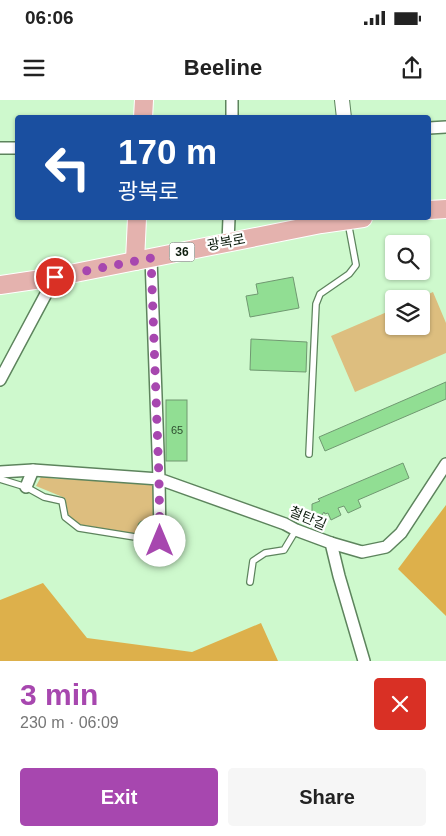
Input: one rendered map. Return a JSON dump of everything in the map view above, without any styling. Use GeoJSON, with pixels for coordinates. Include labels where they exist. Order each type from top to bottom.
{"type":"FeatureCollection","features":[{"type":"Feature","properties":{"kind":"main road"},"geometry":{"type":"LineString","coordinates":[[143,115],[144,100]]}},
{"type":"Feature","properties":{"kind":"main road"},"geometry":{"type":"LineString","coordinates":[[431,210],[446,208]]}},
{"type":"Feature","properties":{"kind":"main road"},"geometry":{"type":"LineString","coordinates":[[138,220],[143,259]]}},
{"type":"Feature","properties":{"kind":"main road","name":"광복로"},"geometry":{"type":"LineString","coordinates":[[0,285],[55,277],[345,220]]}},
{"type":"Feature","properties":{"kind":"street"},"geometry":{"type":"LineString","coordinates":[[232,100],[232,115]]}},
{"type":"Feature","properties":{"kind":"street"},"geometry":{"type":"LineString","coordinates":[[342,100],[344,115]]}},
{"type":"Feature","properties":{"kind":"street"},"geometry":{"type":"LineString","coordinates":[[431,128],[446,127]]}},
{"type":"Feature","properties":{"kind":"street"},"geometry":{"type":"LineString","coordinates":[[0,148],[15,148]]}},
{"type":"Feature","properties":{"kind":"street"},"geometry":{"type":"LineString","coordinates":[[228,242],[229,220]]}},
{"type":"Feature","properties":{"kind":"street"},"geometry":{"type":"LineString","coordinates":[[143,259],[159,479],[160,541]]}},
{"type":"Feature","properties":{"kind":"street"},"geometry":{"type":"LineString","coordinates":[[0,380],[55,277]]}},
{"type":"Feature","properties":{"kind":"street"},"geometry":{"type":"LineString","coordinates":[[331,543],[362,552],[386,547],[401,533],[446,464]]}},
{"type":"Feature","properties":{"kind":"street"},"geometry":{"type":"LineString","coordinates":[[26,488],[34,470]]}},
{"type":"Feature","properties":{"kind":"street","name":"철탄길"},"geometry":{"type":"LineString","coordinates":[[0,472],[34,470],[159,479],[285,524],[331,543],[364,661]]}},
{"type":"Feature","properties":{"kind":"lane"},"geometry":{"type":"LineString","coordinates":[[309,454],[316,304],[320,294],[349,274],[356,265],[356,220]]}},
{"type":"Feature","properties":{"kind":"lane"},"geometry":{"type":"LineString","coordinates":[[0,479],[62,501],[65,517],[79,528],[160,541]]}},
{"type":"Feature","properties":{"kind":"lane"},"geometry":{"type":"LineString","coordinates":[[250,582],[253,561],[265,553],[284,550],[296,530]]}},
{"type":"Feature","properties":{"kind":"shaded area"},"geometry":{"type":"Polygon","coordinates":[[[433,292],[446,323],[446,353],[355,392],[331,336],[385,313],[385,335],[430,335],[430,293],[433,292]]]}},
{"type":"Feature","properties":{"kind":"shaded area"},"geometry":{"type":"Polygon","coordinates":[[[41,477],[152,481],[156,485],[157,528],[150,537],[77,524],[68,514],[65,498],[36,486],[41,477]]]}},
{"type":"Feature","properties":{"kind":"shaded area"},"geometry":{"type":"Polygon","coordinates":[[[446,505],[446,616],[398,569],[446,505]]]}},
{"type":"Feature","properties":{"kind":"shaded area"},"geometry":{"type":"Polygon","coordinates":[[[43,583],[87,638],[192,652],[261,623],[278,661],[0,661],[0,600],[43,583]]]}},
{"type":"Feature","properties":{"kind":"building"},"geometry":{"type":"Polygon","coordinates":[[[293,277],[299,308],[250,317],[246,296],[258,294],[256,284],[293,277]]]}},
{"type":"Feature","properties":{"kind":"building"},"geometry":{"type":"Polygon","coordinates":[[[251,339],[307,342],[306,372],[250,370],[251,339]]]}},
{"type":"Feature","properties":{"kind":"building"},"geometry":{"type":"Polygon","coordinates":[[[446,382],[446,399],[325,451],[319,437],[446,382]]]}},
{"type":"Feature","properties":{"kind":"building"},"geometry":{"type":"Polygon","coordinates":[[[166,400],[187,400],[187,461],[166,461],[166,400]]]}},
{"type":"Feature","properties":{"kind":"building"},"geometry":{"type":"Polygon","coordinates":[[[403,463],[409,478],[358,500],[361,507],[348,513],[344,506],[338,508],[341,515],[331,520],[328,513],[325,514],[324,512],[318,516],[312,512],[312,504],[320,501],[318,499],[403,463]]]}},
{"type":"Feature","properties":{"kind":"building"},"geometry":{"type":"Polygon","coordinates":[[[141,521],[145,521],[148,526],[147,530],[141,531],[138,528],[138,524],[141,521]]]}},
{"type":"Feature","properties":{"kind":"route"},"geometry":{"type":"LineString","coordinates":[[55,277],[151,258],[160,541]]}}]}
